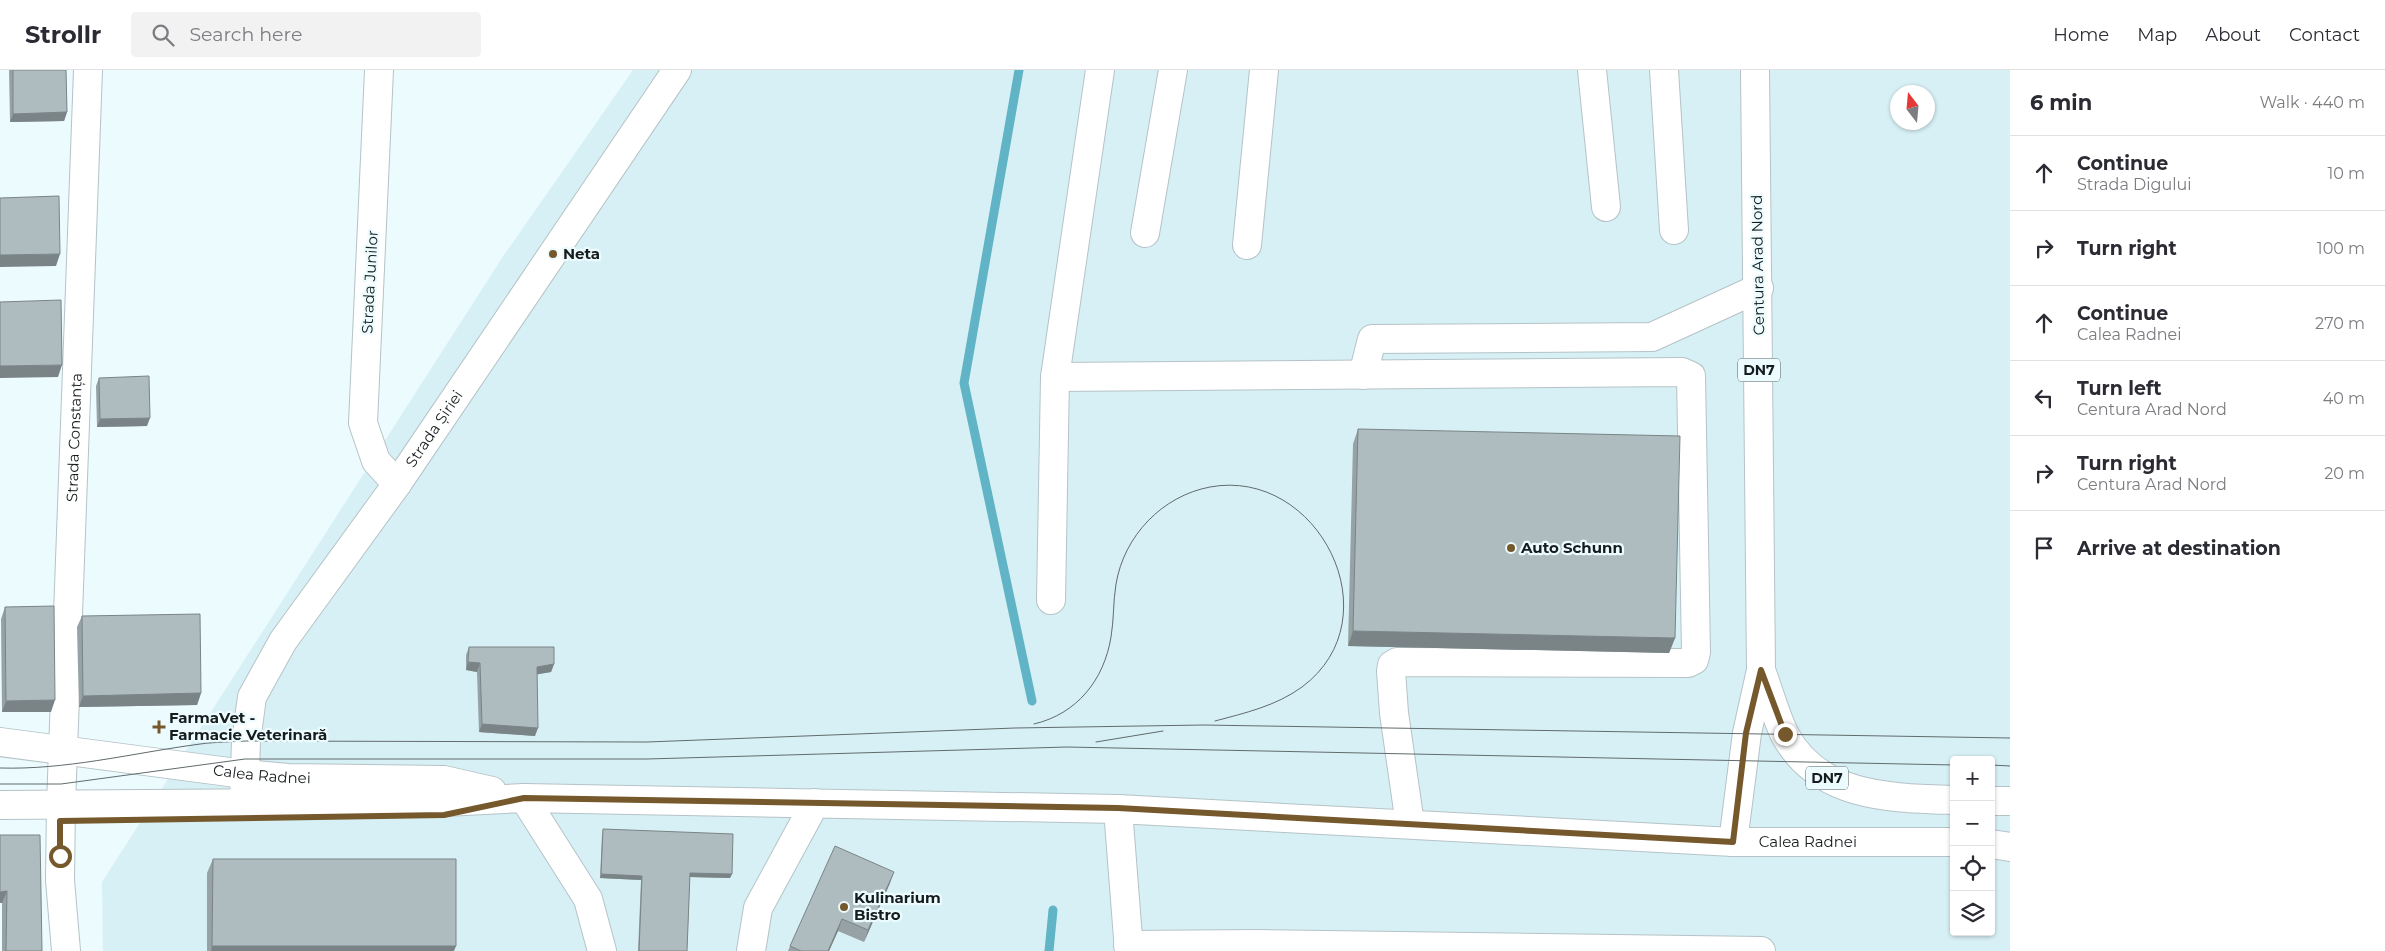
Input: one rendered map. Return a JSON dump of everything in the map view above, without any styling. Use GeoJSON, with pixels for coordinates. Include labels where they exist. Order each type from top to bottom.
{"type":"FeatureCollection","features":[{"type":"Feature","properties":{"kind":"main road","name":"Strada Constanța"},"geometry":{"type":"LineString","coordinates":[[66,951],[60,880],[60,813],[88,70]]}},
{"type":"Feature","properties":{"kind":"main road","name":"Strada Junilor"},"geometry":{"type":"LineString","coordinates":[[379,70],[364,423],[376,460],[397,484]]}},
{"type":"Feature","properties":{"kind":"main road"},"geometry":{"type":"LineString","coordinates":[[1051,600],[1055,378],[1100,70]]}},
{"type":"Feature","properties":{"kind":"main road"},"geometry":{"type":"LineString","coordinates":[[1145,233],[1173,70]]}},
{"type":"Feature","properties":{"kind":"main road"},"geometry":{"type":"LineString","coordinates":[[1247,244],[1264,70]]}},
{"type":"Feature","properties":{"kind":"main road"},"geometry":{"type":"LineString","coordinates":[[1592,70],[1606,207]]}},
{"type":"Feature","properties":{"kind":"main road"},"geometry":{"type":"LineString","coordinates":[[1664,70],[1674,230]]}},
{"type":"Feature","properties":{"kind":"main road","name":"Centura Arad Nord"},"geometry":{"type":"LineString","coordinates":[[1733,842],[1746,733],[1761,670],[1759,288],[1755,70]]}},
{"type":"Feature","properties":{"kind":"main road","name":"Strada Șiriei"},"geometry":{"type":"LineString","coordinates":[[244,804],[244,774],[252,697],[283,641],[397,484],[672,72]]}},
{"type":"Feature","properties":{"kind":"main road"},"geometry":{"type":"LineString","coordinates":[[1364,374],[1372,339],[1652,337],[1759,288]]}},
{"type":"Feature","properties":{"kind":"main road"},"geometry":{"type":"LineString","coordinates":[[1055,378],[1682,372],[1691,376],[1696,652],[1694,660],[1688,664],[1397,662],[1392,665],[1391,672],[1394,713],[1410,824]]}},
{"type":"Feature","properties":{"kind":"main road","name":"Centura Arad Nord"},"geometry":{"type":"LineString","coordinates":[[1761,670],[1785,734],[1805,764],[1834,783],[1866,792],[1950,800]]}},
{"type":"Feature","properties":{"kind":"main road","name":"Calea Radnei"},"geometry":{"type":"LineString","coordinates":[[0,742],[288,778],[444,780],[524,798]]}},
{"type":"Feature","properties":{"kind":"main road","name":"Calea Radnei"},"geometry":{"type":"LineString","coordinates":[[0,805],[60,813],[244,804],[445,802],[524,798],[1118,808],[1733,842],[1950,842]]}},
{"type":"Feature","properties":{"kind":"main road"},"geometry":{"type":"LineString","coordinates":[[0,818],[60,813],[444,815],[524,798],[588,899],[602,951]]}},
{"type":"Feature","properties":{"kind":"main road"},"geometry":{"type":"LineString","coordinates":[[1995,801],[2010,801]]}},
{"type":"Feature","properties":{"kind":"main road"},"geometry":{"type":"LineString","coordinates":[[751,951],[758,908],[815,803]]}},
{"type":"Feature","properties":{"kind":"main road"},"geometry":{"type":"LineString","coordinates":[[1118,808],[1128,948],[1761,951]]}},
{"type":"Feature","properties":{"kind":"main road"},"geometry":{"type":"LineString","coordinates":[[1995,841],[2010,839]]}},
{"type":"Feature","properties":{"kind":"main road"},"geometry":{"type":"LineString","coordinates":[[1995,843],[2010,847]]}},
{"type":"Feature","properties":{"kind":"shaded area"},"geometry":{"type":"Polygon","coordinates":[[[633,70],[2010,70],[2010,951],[103,951],[102,882],[502,258],[633,70]]]}},
{"type":"Feature","properties":{"kind":"building"},"geometry":{"type":"Polygon","coordinates":[[[13,70],[66,70],[67,112],[13,114],[13,70]]]}},
{"type":"Feature","properties":{"kind":"building"},"geometry":{"type":"Polygon","coordinates":[[[59,196],[60,254],[0,255],[0,198],[59,196]]]}},
{"type":"Feature","properties":{"kind":"building"},"geometry":{"type":"Polygon","coordinates":[[[61,300],[62,365],[0,366],[0,302],[61,300]]]}},
{"type":"Feature","properties":{"kind":"building"},"geometry":{"type":"Polygon","coordinates":[[[149,376],[150,418],[100,419],[99,378],[149,376]]]}},
{"type":"Feature","properties":{"kind":"building","name":"Auto Schunn"},"geometry":{"type":"Polygon","coordinates":[[[1358,429],[1680,436],[1675,638],[1353,631],[1358,429]]]}},
{"type":"Feature","properties":{"kind":"building"},"geometry":{"type":"Polygon","coordinates":[[[54,606],[55,700],[6,701],[5,607],[54,606]]]}},
{"type":"Feature","properties":{"kind":"building"},"geometry":{"type":"Polygon","coordinates":[[[200,614],[201,693],[83,696],[82,616],[200,614]]]}},
{"type":"Feature","properties":{"kind":"building"},"geometry":{"type":"Polygon","coordinates":[[[469,647],[554,647],[554,664],[537,667],[538,728],[482,724],[480,663],[468,662],[469,647]]]}},
{"type":"Feature","properties":{"kind":"building"},"geometry":{"type":"Polygon","coordinates":[[[603,829],[733,834],[732,874],[690,873],[687,951],[639,951],[642,876],[601,874],[603,829]]]}},
{"type":"Feature","properties":{"kind":"building"},"geometry":{"type":"Polygon","coordinates":[[[0,835],[40,835],[42,951],[6,951],[7,891],[0,892],[0,835]]]}},
{"type":"Feature","properties":{"kind":"building","name":"Kulinarium Bistro"},"geometry":{"type":"Polygon","coordinates":[[[835,846],[894,872],[868,930],[842,919],[828,951],[801,951],[790,946],[835,846]]]}},
{"type":"Feature","properties":{"kind":"building"},"geometry":{"type":"Polygon","coordinates":[[[213,859],[456,859],[456,946],[212,946],[213,859]]]}},
{"type":"Feature","properties":{"kind":"waterway"},"geometry":{"type":"LineString","coordinates":[[1019,70],[964,383],[1032,701]]}},
{"type":"Feature","properties":{"kind":"waterway"},"geometry":{"type":"LineString","coordinates":[[1049,951],[1053,910]]}},
{"type":"Feature","properties":{"kind":"tram line"},"geometry":{"type":"LineString","coordinates":[[1034,724],[1063,712],[1086,693],[1095,681],[1102,667],[1111,637],[1115,591],[1120,566],[1127,550],[1148,521],[1176,499],[1193,492],[1210,487],[1249,487],[1283,500],[1311,523],[1331,554],[1342,588],[1342,624],[1329,658],[1302,687],[1271,704],[1215,721]]}},
{"type":"Feature","properties":{"kind":"tram line"},"geometry":{"type":"LineString","coordinates":[[0,768],[49,767],[199,744],[246,741],[647,742],[1015,728],[1203,725],[2010,738]]}},
{"type":"Feature","properties":{"kind":"tram line"},"geometry":{"type":"LineString","coordinates":[[1096,742],[1163,731]]}},
{"type":"Feature","properties":{"kind":"tram line"},"geometry":{"type":"LineString","coordinates":[[0,784],[61,784],[245,759],[647,759],[1067,747],[1950,765]]}},
{"type":"Feature","properties":{"kind":"tram line"},"geometry":{"type":"LineString","coordinates":[[1995,765],[2010,766]]}},
{"type":"Feature","properties":{"kind":"place","name":"Neta"},"geometry":{"type":"Point","coordinates":[553,254]}},
{"type":"Feature","properties":{"kind":"place","name":"Auto Schunn"},"geometry":{"type":"Point","coordinates":[1511,548]}},
{"type":"Feature","properties":{"kind":"place","name":"FarmaVet - Farmacie Veterinară"},"geometry":{"type":"Point","coordinates":[159,727]}},
{"type":"Feature","properties":{"kind":"place","name":"Kulinarium Bistro"},"geometry":{"type":"Point","coordinates":[844,907]}},
{"type":"Feature","properties":{"kind":"route"},"geometry":{"type":"LineString","coordinates":[[60,856],[60,821],[444,815],[524,798],[1118,808],[1733,842],[1746,733],[1761,670],[1785,734]]}}]}
